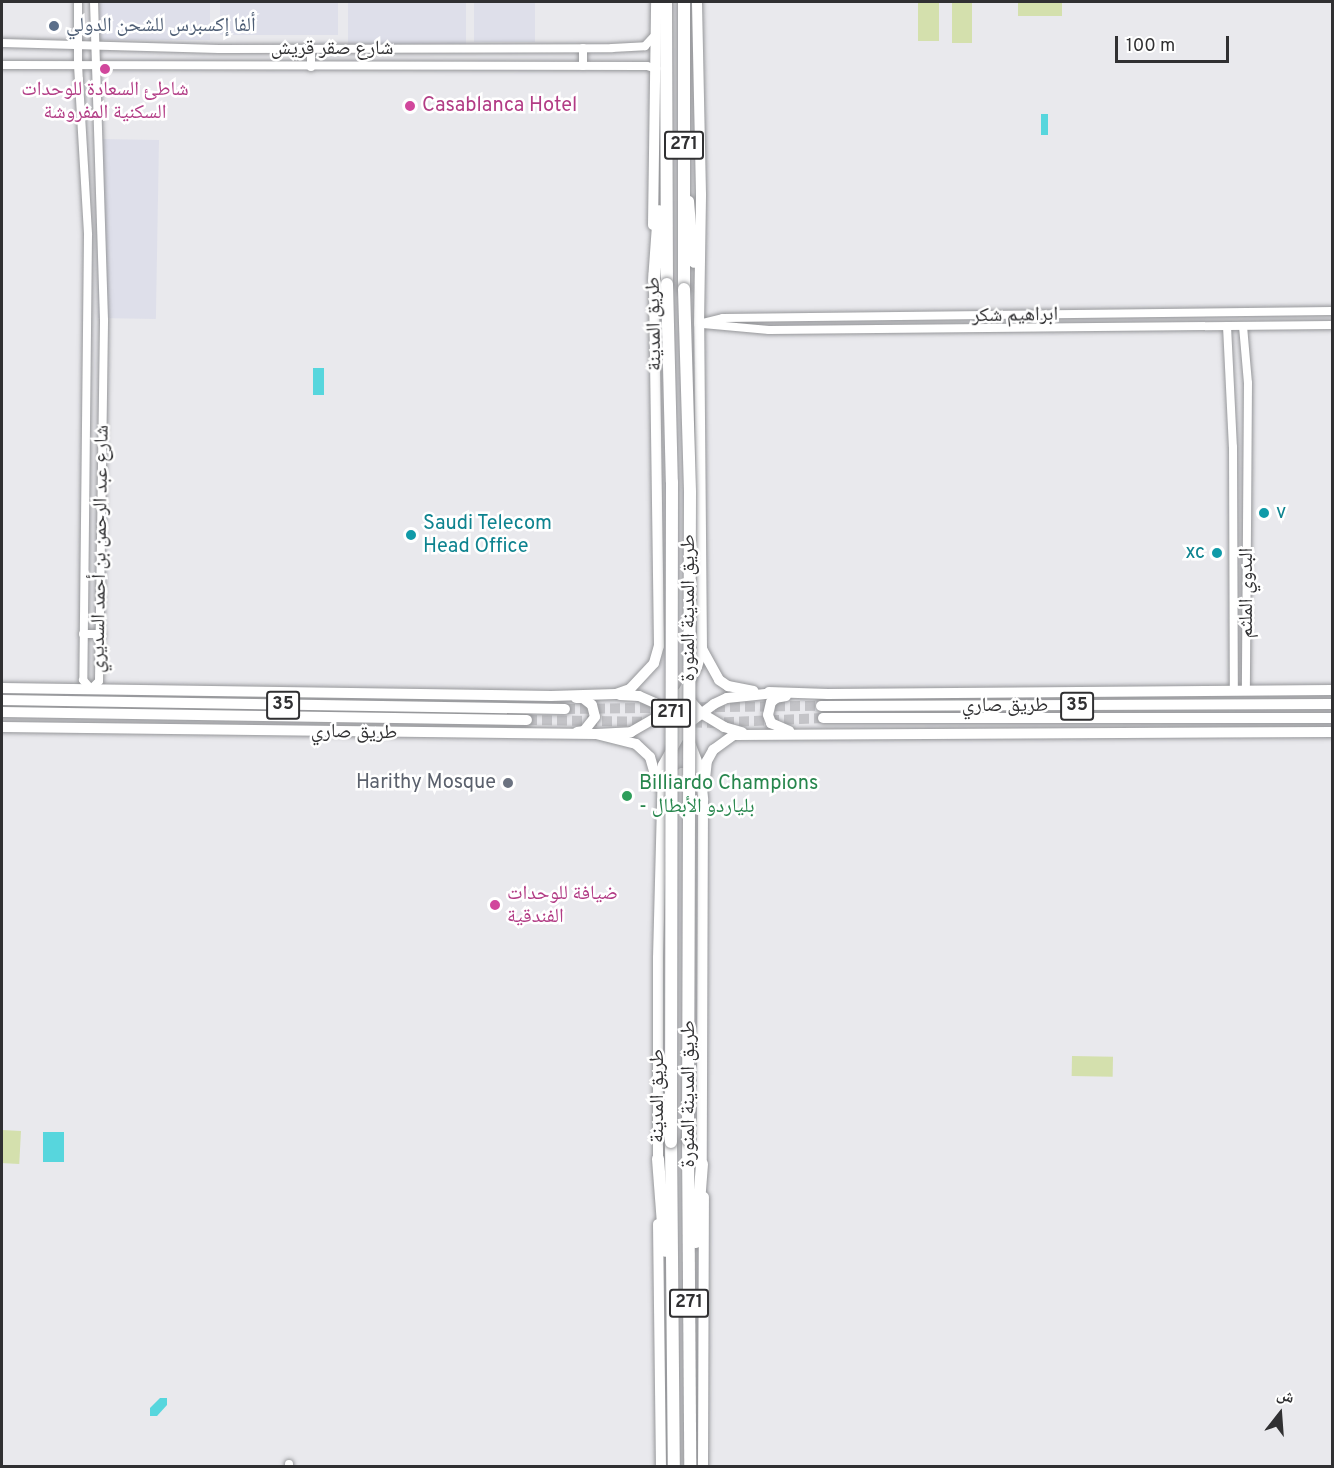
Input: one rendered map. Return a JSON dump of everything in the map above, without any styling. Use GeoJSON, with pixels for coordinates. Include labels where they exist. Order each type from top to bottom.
{"type":"FeatureCollection","features":[{"type":"Feature","properties":{"kind":"highway","name":"طريق المدينة المنورة"},"geometry":{"type":"LineString","coordinates":[[666,2],[667,284],[672,482],[671,1142],[674,1467]]}},
{"type":"Feature","properties":{"kind":"highway","name":"طريق المدينة المنورة"},"geometry":{"type":"LineString","coordinates":[[684,2],[684,289],[690,493],[688,1140],[690,1467]]}},
{"type":"Feature","properties":{"kind":"highway"},"geometry":{"type":"LineString","coordinates":[[654,281],[665,117]]}},
{"type":"Feature","properties":{"kind":"highway"},"geometry":{"type":"LineString","coordinates":[[658,1159],[673,1362]]}},
{"type":"Feature","properties":{"kind":"highway"},"geometry":{"type":"LineString","coordinates":[[690,1335],[702,1164]]}},
{"type":"Feature","properties":{"kind":"main road","name":"طريق المدينة"},"geometry":{"type":"LineString","coordinates":[[656,2],[657,69],[653,193],[659,646]]}},
{"type":"Feature","properties":{"kind":"main road","name":"طريق المدينة"},"geometry":{"type":"LineString","coordinates":[[596,734],[631,732],[657,717],[683,692],[697,667],[702,649],[699,324],[701,194],[697,2]]}},
{"type":"Feature","properties":{"kind":"main road","name":"طريق المدينة"},"geometry":{"type":"LineString","coordinates":[[684,143],[699,324]]}},
{"type":"Feature","properties":{"kind":"main road"},"geometry":{"type":"LineString","coordinates":[[658,619],[668,645],[681,652],[693,636],[702,613]]}},
{"type":"Feature","properties":{"kind":"main road"},"geometry":{"type":"LineString","coordinates":[[659,646],[683,692],[700,713],[724,727],[741,732],[774,734]]}},
{"type":"Feature","properties":{"kind":"main road"},"geometry":{"type":"LineString","coordinates":[[616,694],[630,689],[643,678],[654,663],[659,646]]}},
{"type":"Feature","properties":{"kind":"main road"},"geometry":{"type":"LineString","coordinates":[[702,649],[719,680],[741,689],[775,693],[1332,690]]}},
{"type":"Feature","properties":{"kind":"main road"},"geometry":{"type":"LineString","coordinates":[[2,687],[639,696],[664,709],[682,730],[700,770],[703,803]]}},
{"type":"Feature","properties":{"kind":"main road"},"geometry":{"type":"LineString","coordinates":[[172,690],[224,704]]}},
{"type":"Feature","properties":{"kind":"main road","name":"طريق المدينة"},"geometry":{"type":"LineString","coordinates":[[661,1467],[658,958],[663,765],[682,730],[700,713],[727,698],[775,693]]}},
{"type":"Feature","properties":{"kind":"main road"},"geometry":{"type":"LineString","coordinates":[[822,694],[776,698],[769,705],[768,716],[771,723],[783,729],[826,733]]}},
{"type":"Feature","properties":{"kind":"main road"},"geometry":{"type":"LineString","coordinates":[[551,696],[583,699],[592,705],[595,711],[595,717],[584,731],[556,734]]}},
{"type":"Feature","properties":{"kind":"main road","name":"طريق صاري"},"geometry":{"type":"LineString","coordinates":[[2,700],[565,709]]}},
{"type":"Feature","properties":{"kind":"main road","name":"طريق صاري"},"geometry":{"type":"LineString","coordinates":[[821,706],[1332,704]]}},
{"type":"Feature","properties":{"kind":"main road","name":"طريق صاري"},"geometry":{"type":"LineString","coordinates":[[2,712],[527,720]]}},
{"type":"Feature","properties":{"kind":"main road","name":"طريق صاري"},"geometry":{"type":"LineString","coordinates":[[823,718],[1332,718]]}},
{"type":"Feature","properties":{"kind":"main road","name":"طريق صاري"},"geometry":{"type":"LineString","coordinates":[[2,727],[596,734],[636,744],[650,757],[655,767],[663,802]]}},
{"type":"Feature","properties":{"kind":"main road"},"geometry":{"type":"LineString","coordinates":[[703,1467],[705,1229],[702,1164],[703,803],[707,761],[713,750],[734,735],[1332,732]]}},
{"type":"Feature","properties":{"kind":"main road"},"geometry":{"type":"LineString","coordinates":[[663,802],[676,776],[682,773],[693,783],[703,803]]}},
{"type":"Feature","properties":{"kind":"street","name":"شارع عبد الرحمن بن أحمد السديري"},"geometry":{"type":"LineString","coordinates":[[78,2],[78,65],[88,235],[83,680],[91,689],[99,681],[101,634],[104,320],[94,2]]}},
{"type":"Feature","properties":{"kind":"street","name":"شارع صقر قريش"},"geometry":{"type":"LineString","coordinates":[[2,43],[78,47],[583,48],[645,46],[657,33]]}},
{"type":"Feature","properties":{"kind":"street"},"geometry":{"type":"LineString","coordinates":[[583,48],[583,66]]}},
{"type":"Feature","properties":{"kind":"street"},"geometry":{"type":"LineString","coordinates":[[311,49],[311,67]]}},
{"type":"Feature","properties":{"kind":"street","name":"شارع صقر قريش"},"geometry":{"type":"LineString","coordinates":[[2,65],[647,66],[657,69]]}},
{"type":"Feature","properties":{"kind":"street","name":"ابراهيم شكر"},"geometry":{"type":"LineString","coordinates":[[699,324],[723,318],[1332,311]]}},
{"type":"Feature","properties":{"kind":"street"},"geometry":{"type":"LineString","coordinates":[[876,318],[877,330]]}},
{"type":"Feature","properties":{"kind":"street"},"geometry":{"type":"LineString","coordinates":[[699,324],[769,330],[1332,326]]}},
{"type":"Feature","properties":{"kind":"street","name":"البدوي الملثم"},"geometry":{"type":"LineString","coordinates":[[1227,326],[1233,497],[1234,691]]}},
{"type":"Feature","properties":{"kind":"street","name":"البدوي الملثم"},"geometry":{"type":"LineString","coordinates":[[1243,326],[1248,383],[1246,691]]}},
{"type":"Feature","properties":{"kind":"street"},"geometry":{"type":"LineString","coordinates":[[1233,497],[1247,496]]}},
{"type":"Feature","properties":{"kind":"street"},"geometry":{"type":"LineString","coordinates":[[83,634],[101,634]]}},
{"type":"Feature","properties":{"kind":"shaded area"},"geometry":{"type":"Polygon","coordinates":[[[99,2],[210,2],[210,40],[99,40],[99,2]]]}},
{"type":"Feature","properties":{"kind":"shaded area"},"geometry":{"type":"Polygon","coordinates":[[[220,2],[338,2],[338,35],[220,35],[220,2]]]}},
{"type":"Feature","properties":{"kind":"shaded area"},"geometry":{"type":"Polygon","coordinates":[[[348,2],[466,2],[466,44],[348,44],[348,2]]]}},
{"type":"Feature","properties":{"kind":"shaded area"},"geometry":{"type":"Polygon","coordinates":[[[474,2],[535,2],[535,42],[474,42],[474,2]]]}},
{"type":"Feature","properties":{"kind":"shaded area"},"geometry":{"type":"Polygon","coordinates":[[[101,139],[159,140],[156,319],[98,318],[101,139]]]}},
{"type":"Feature","properties":{"kind":"green space"},"geometry":{"type":"Polygon","coordinates":[[[918,2],[939,2],[939,41],[918,41],[918,2]]]}},
{"type":"Feature","properties":{"kind":"green space"},"geometry":{"type":"Polygon","coordinates":[[[952,2],[972,2],[972,43],[952,43],[952,2]]]}},
{"type":"Feature","properties":{"kind":"green space"},"geometry":{"type":"Polygon","coordinates":[[[1018,2],[1062,2],[1062,16],[1018,16],[1018,2]]]}},
{"type":"Feature","properties":{"kind":"green space"},"geometry":{"type":"Polygon","coordinates":[[[1072,1056],[1113,1057],[1113,1077],[1072,1076],[1072,1056]]]}},
{"type":"Feature","properties":{"kind":"green space"},"geometry":{"type":"Polygon","coordinates":[[[2,1130],[21,1131],[19,1164],[2,1163],[2,1130]]]}},
{"type":"Feature","properties":{"kind":"water"},"geometry":{"type":"Polygon","coordinates":[[[1041,114],[1048,114],[1048,135],[1041,135],[1041,114]]]}},
{"type":"Feature","properties":{"kind":"water"},"geometry":{"type":"Polygon","coordinates":[[[313,368],[324,368],[324,395],[313,395],[313,368]]]}},
{"type":"Feature","properties":{"kind":"water"},"geometry":{"type":"Polygon","coordinates":[[[43,1132],[64,1132],[64,1162],[43,1162],[43,1132]]]}},
{"type":"Feature","properties":{"kind":"water"},"geometry":{"type":"Polygon","coordinates":[[[160,1398],[167,1398],[167,1405],[157,1416],[150,1416],[150,1408],[160,1398]]]}},
{"type":"Feature","properties":{"kind":"tunnel"},"geometry":{"type":"LineString","coordinates":[[565,709],[821,706]]}},
{"type":"Feature","properties":{"kind":"tunnel"},"geometry":{"type":"LineString","coordinates":[[527,720],[709,723],[823,718]]}},
{"type":"Feature","properties":{"kind":"place","name":"ألفا إكسبرس للشحن الدولي"},"geometry":{"type":"Point","coordinates":[54,26]}},
{"type":"Feature","properties":{"kind":"place","name":"شاطئ السعادة للوحدات السكنية المفروشة"},"geometry":{"type":"Point","coordinates":[105,69]}},
{"type":"Feature","properties":{"kind":"place","name":"Casablanca Hotel"},"geometry":{"type":"Point","coordinates":[410,106]}},
{"type":"Feature","properties":{"kind":"place","name":"v"},"geometry":{"type":"Point","coordinates":[1264,513]}},
{"type":"Feature","properties":{"kind":"place","name":"Saudi Telecom Head Office"},"geometry":{"type":"Point","coordinates":[411,535]}},
{"type":"Feature","properties":{"kind":"place","name":"xc"},"geometry":{"type":"Point","coordinates":[1217,553]}},
{"type":"Feature","properties":{"kind":"place","name":"Harithy Mosque"},"geometry":{"type":"Point","coordinates":[508,783]}},
{"type":"Feature","properties":{"kind":"place","name":"Billiardo Champions - بلياردو الأبطال"},"geometry":{"type":"Point","coordinates":[627,796]}},
{"type":"Feature","properties":{"kind":"place","name":"ضيافة للوحدات الفندقية"},"geometry":{"type":"Point","coordinates":[495,905]}}]}
